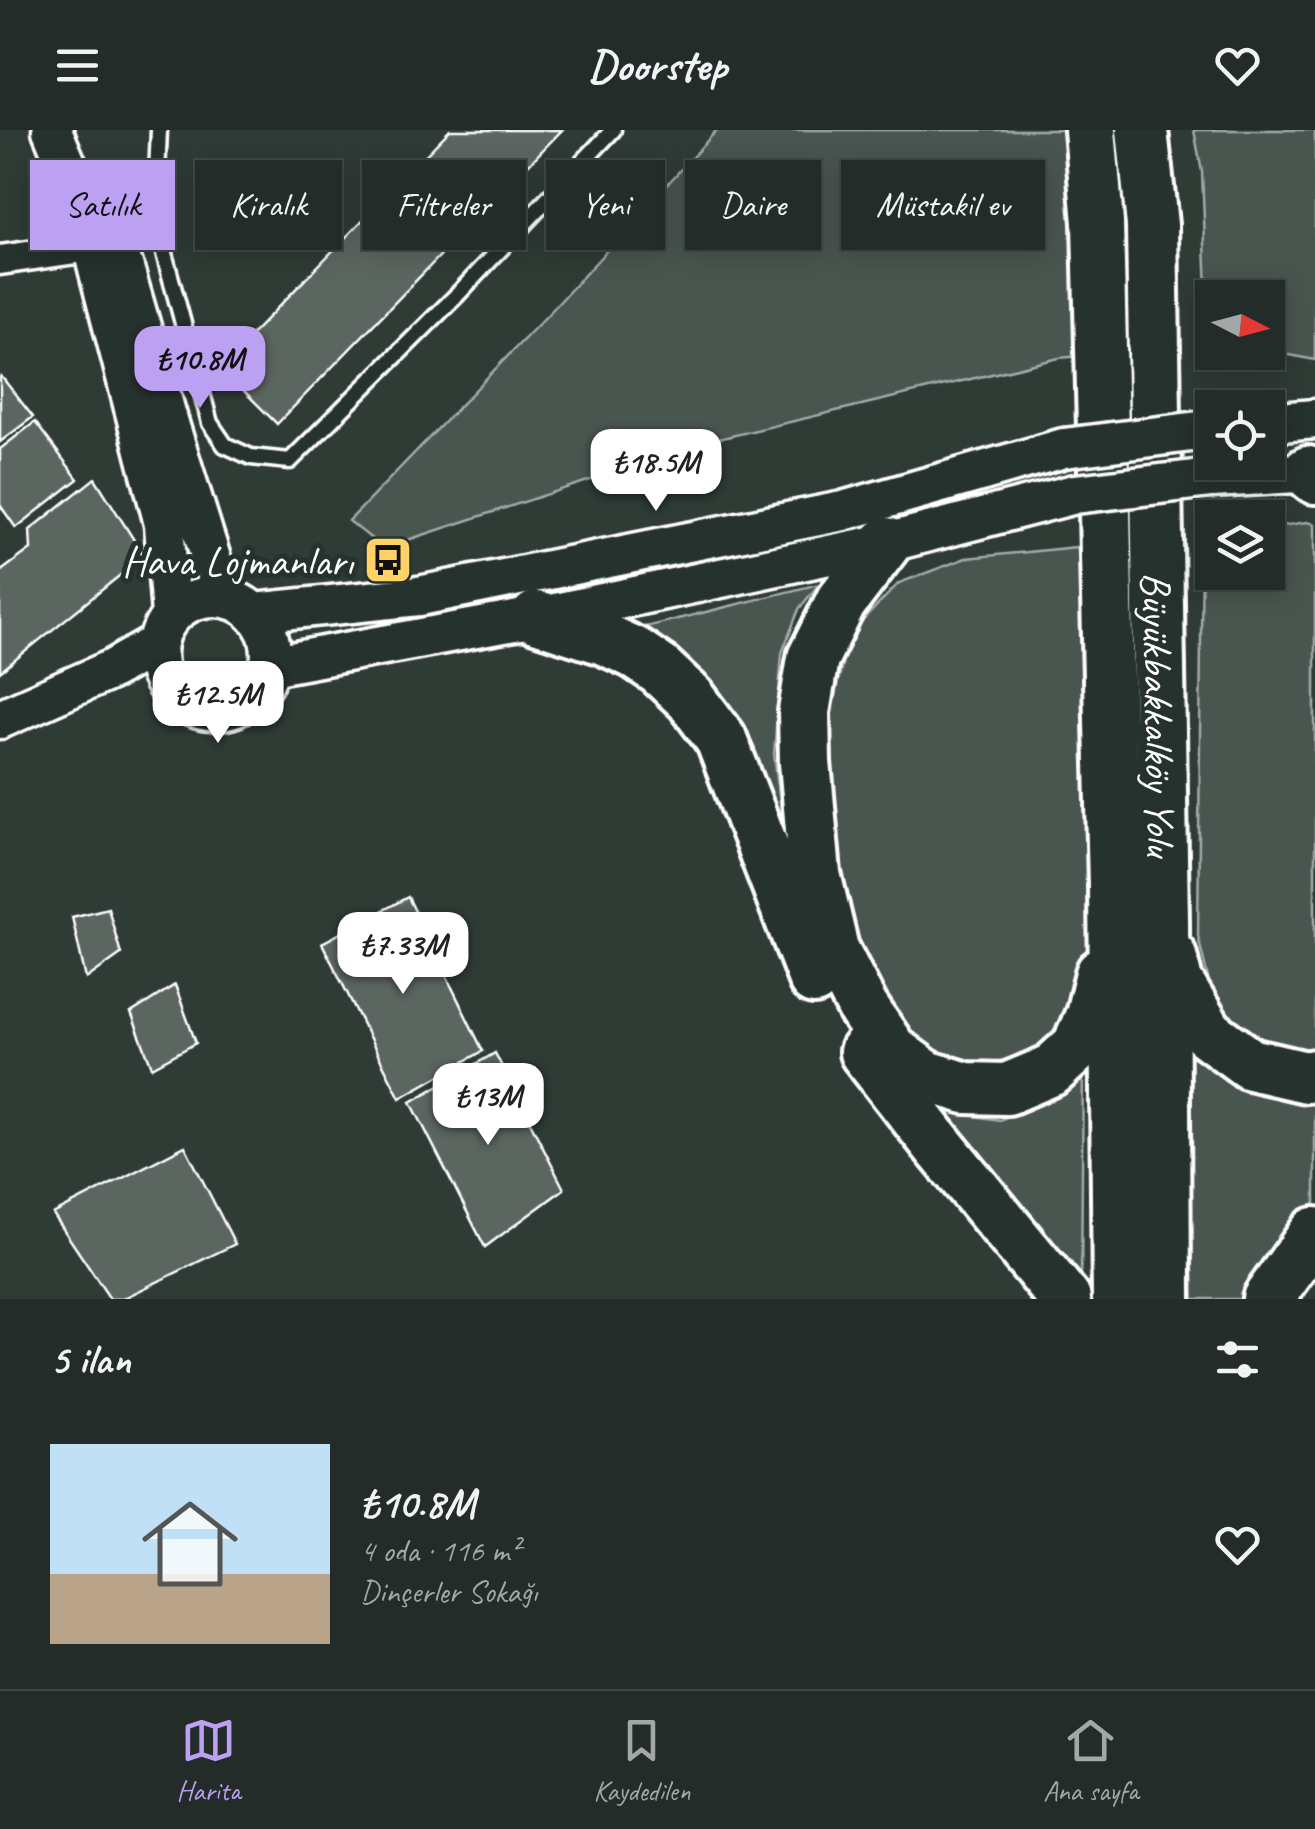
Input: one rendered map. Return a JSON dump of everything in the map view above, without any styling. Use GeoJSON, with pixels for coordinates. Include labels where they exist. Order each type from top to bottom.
{"type":"FeatureCollection","features":[{"type":"Feature","properties":{"kind":"highway","name":"Büyükbakkalköy Yolu"},"geometry":{"type":"LineString","coordinates":[[1090,130],[1098,224],[1114,916],[1118,1299]]}},
{"type":"Feature","properties":{"kind":"highway","name":"Büyükbakkalköy Yolu"},"geometry":{"type":"LineString","coordinates":[[1142,130],[1152,225],[1165,1299]]}},
{"type":"Feature","properties":{"kind":"highway"},"geometry":{"type":"LineString","coordinates":[[886,543],[841,602],[813,658],[804,712],[815,874],[833,949],[863,1008],[892,1050],[926,1076],[966,1088],[1007,1088],[1052,1070],[1078,1046],[1092,1015],[1114,916]]}},
{"type":"Feature","properties":{"kind":"highway"},"geometry":{"type":"LineString","coordinates":[[536,617],[635,653],[691,699],[720,738],[819,992],[1065,1299]]}},
{"type":"Feature","properties":{"kind":"highway"},"geometry":{"type":"LineString","coordinates":[[1163,922],[1177,982],[1208,1033],[1250,1064],[1306,1078],[1315,1075]]}},
{"type":"Feature","properties":{"kind":"highway"},"geometry":{"type":"LineString","coordinates":[[1268,1299],[1315,1234]]}},
{"type":"Feature","properties":{"kind":"main road"},"geometry":{"type":"LineString","coordinates":[[52,130],[64,160]]}},
{"type":"Feature","properties":{"kind":"main road"},"geometry":{"type":"LineString","coordinates":[[77,130],[84,160]]}},
{"type":"Feature","properties":{"kind":"main road"},"geometry":{"type":"LineString","coordinates":[[106,250],[164,524],[163,643],[167,688],[180,702],[198,710],[236,708],[252,698],[264,683],[271,646],[265,628],[239,605],[107,250]]}},
{"type":"Feature","properties":{"kind":"main road"},"geometry":{"type":"LineString","coordinates":[[1285,422],[1315,419]]}},
{"type":"Feature","properties":{"kind":"main road"},"geometry":{"type":"LineString","coordinates":[[0,719],[163,643],[187,603],[205,596],[239,605],[420,596],[843,511],[1064,448],[1195,432]]}},
{"type":"Feature","properties":{"kind":"main road"},"geometry":{"type":"LineString","coordinates":[[270,666],[536,617],[886,543],[1074,494],[1211,478],[1312,474]]}},
{"type":"Feature","properties":{"kind":"street"},"geometry":{"type":"LineString","coordinates":[[0,260],[66,250]]}},
{"type":"Feature","properties":{"kind":"lane"},"geometry":{"type":"LineString","coordinates":[[159,130],[155,220],[210,423],[225,445],[251,457],[290,461],[456,296],[613,130]]}},
{"type":"Feature","properties":{"kind":"shaded area"},"geometry":{"type":"Polygon","coordinates":[[[717,130],[1069,130],[1080,356],[710,441],[383,548],[349,521],[607,250],[665,250],[665,187],[685,165],[685,250],[821,250],[821,160],[690,160],[717,130]]]}},
{"type":"Feature","properties":{"kind":"shaded area"},"geometry":{"type":"Polygon","coordinates":[[[1194,130],[1315,130],[1315,360],[1285,354],[1285,280],[1207,280],[1202,172],[1194,130]]]}},
{"type":"Feature","properties":{"kind":"shaded area"},"geometry":{"type":"Polygon","coordinates":[[[1315,524],[1315,1057],[1248,1038],[1212,995],[1198,936],[1201,590],[1285,590],[1285,525],[1315,524]]]}},
{"type":"Feature","properties":{"kind":"shaded area"},"geometry":{"type":"Polygon","coordinates":[[[1087,546],[1090,945],[1078,1005],[1041,1048],[978,1068],[934,1058],[890,1019],[860,960],[836,880],[828,726],[849,635],[899,583],[966,558],[1087,546]]]}},
{"type":"Feature","properties":{"kind":"shaded area"},"geometry":{"type":"Polygon","coordinates":[[[819,584],[799,609],[782,653],[774,754],[785,843],[625,632],[819,584]]]}},
{"type":"Feature","properties":{"kind":"shaded area"},"geometry":{"type":"Polygon","coordinates":[[[1186,1049],[1238,1089],[1315,1105],[1315,1203],[1239,1299],[1194,1299],[1186,1049]]]}},
{"type":"Feature","properties":{"kind":"shaded area"},"geometry":{"type":"Polygon","coordinates":[[[1083,1063],[1081,1287],[913,1091],[953,1113],[1000,1120],[1033,1105],[1083,1063]]]}},
{"type":"Feature","properties":{"kind":"building"},"geometry":{"type":"Polygon","coordinates":[[[450,130],[562,130],[526,167],[526,160],[421,160],[450,130]]]}},
{"type":"Feature","properties":{"kind":"building"},"geometry":{"type":"Polygon","coordinates":[[[362,221],[362,250],[446,250],[277,424],[220,367],[334,250],[342,250],[342,241],[362,221]]]}},
{"type":"Feature","properties":{"kind":"building"},"geometry":{"type":"Polygon","coordinates":[[[0,377],[33,417],[0,442],[0,377]]]}},
{"type":"Feature","properties":{"kind":"building"},"geometry":{"type":"Polygon","coordinates":[[[35,422],[78,479],[16,528],[0,505],[0,449],[35,422]]]}},
{"type":"Feature","properties":{"kind":"building"},"geometry":{"type":"Polygon","coordinates":[[[95,478],[144,556],[0,672],[0,572],[31,549],[30,530],[95,478]]]}},
{"type":"Feature","properties":{"kind":"building"},"geometry":{"type":"Polygon","coordinates":[[[408,897],[483,1051],[400,1098],[322,943],[408,897]]]}},
{"type":"Feature","properties":{"kind":"building"},"geometry":{"type":"Polygon","coordinates":[[[108,908],[121,954],[86,979],[72,917],[108,908]]]}},
{"type":"Feature","properties":{"kind":"building"},"geometry":{"type":"Polygon","coordinates":[[[175,985],[196,1043],[152,1067],[131,1013],[175,985]]]}},
{"type":"Feature","properties":{"kind":"building"},"geometry":{"type":"Polygon","coordinates":[[[495,1053],[564,1189],[485,1247],[411,1102],[495,1053]]]}},
{"type":"Feature","properties":{"kind":"building"},"geometry":{"type":"Polygon","coordinates":[[[185,1146],[235,1244],[122,1299],[110,1299],[53,1214],[185,1146]]]}},
{"type":"Feature","properties":{"kind":"place","name":"Hava Lojmanları"},"geometry":{"type":"Point","coordinates":[388,560]}}]}
